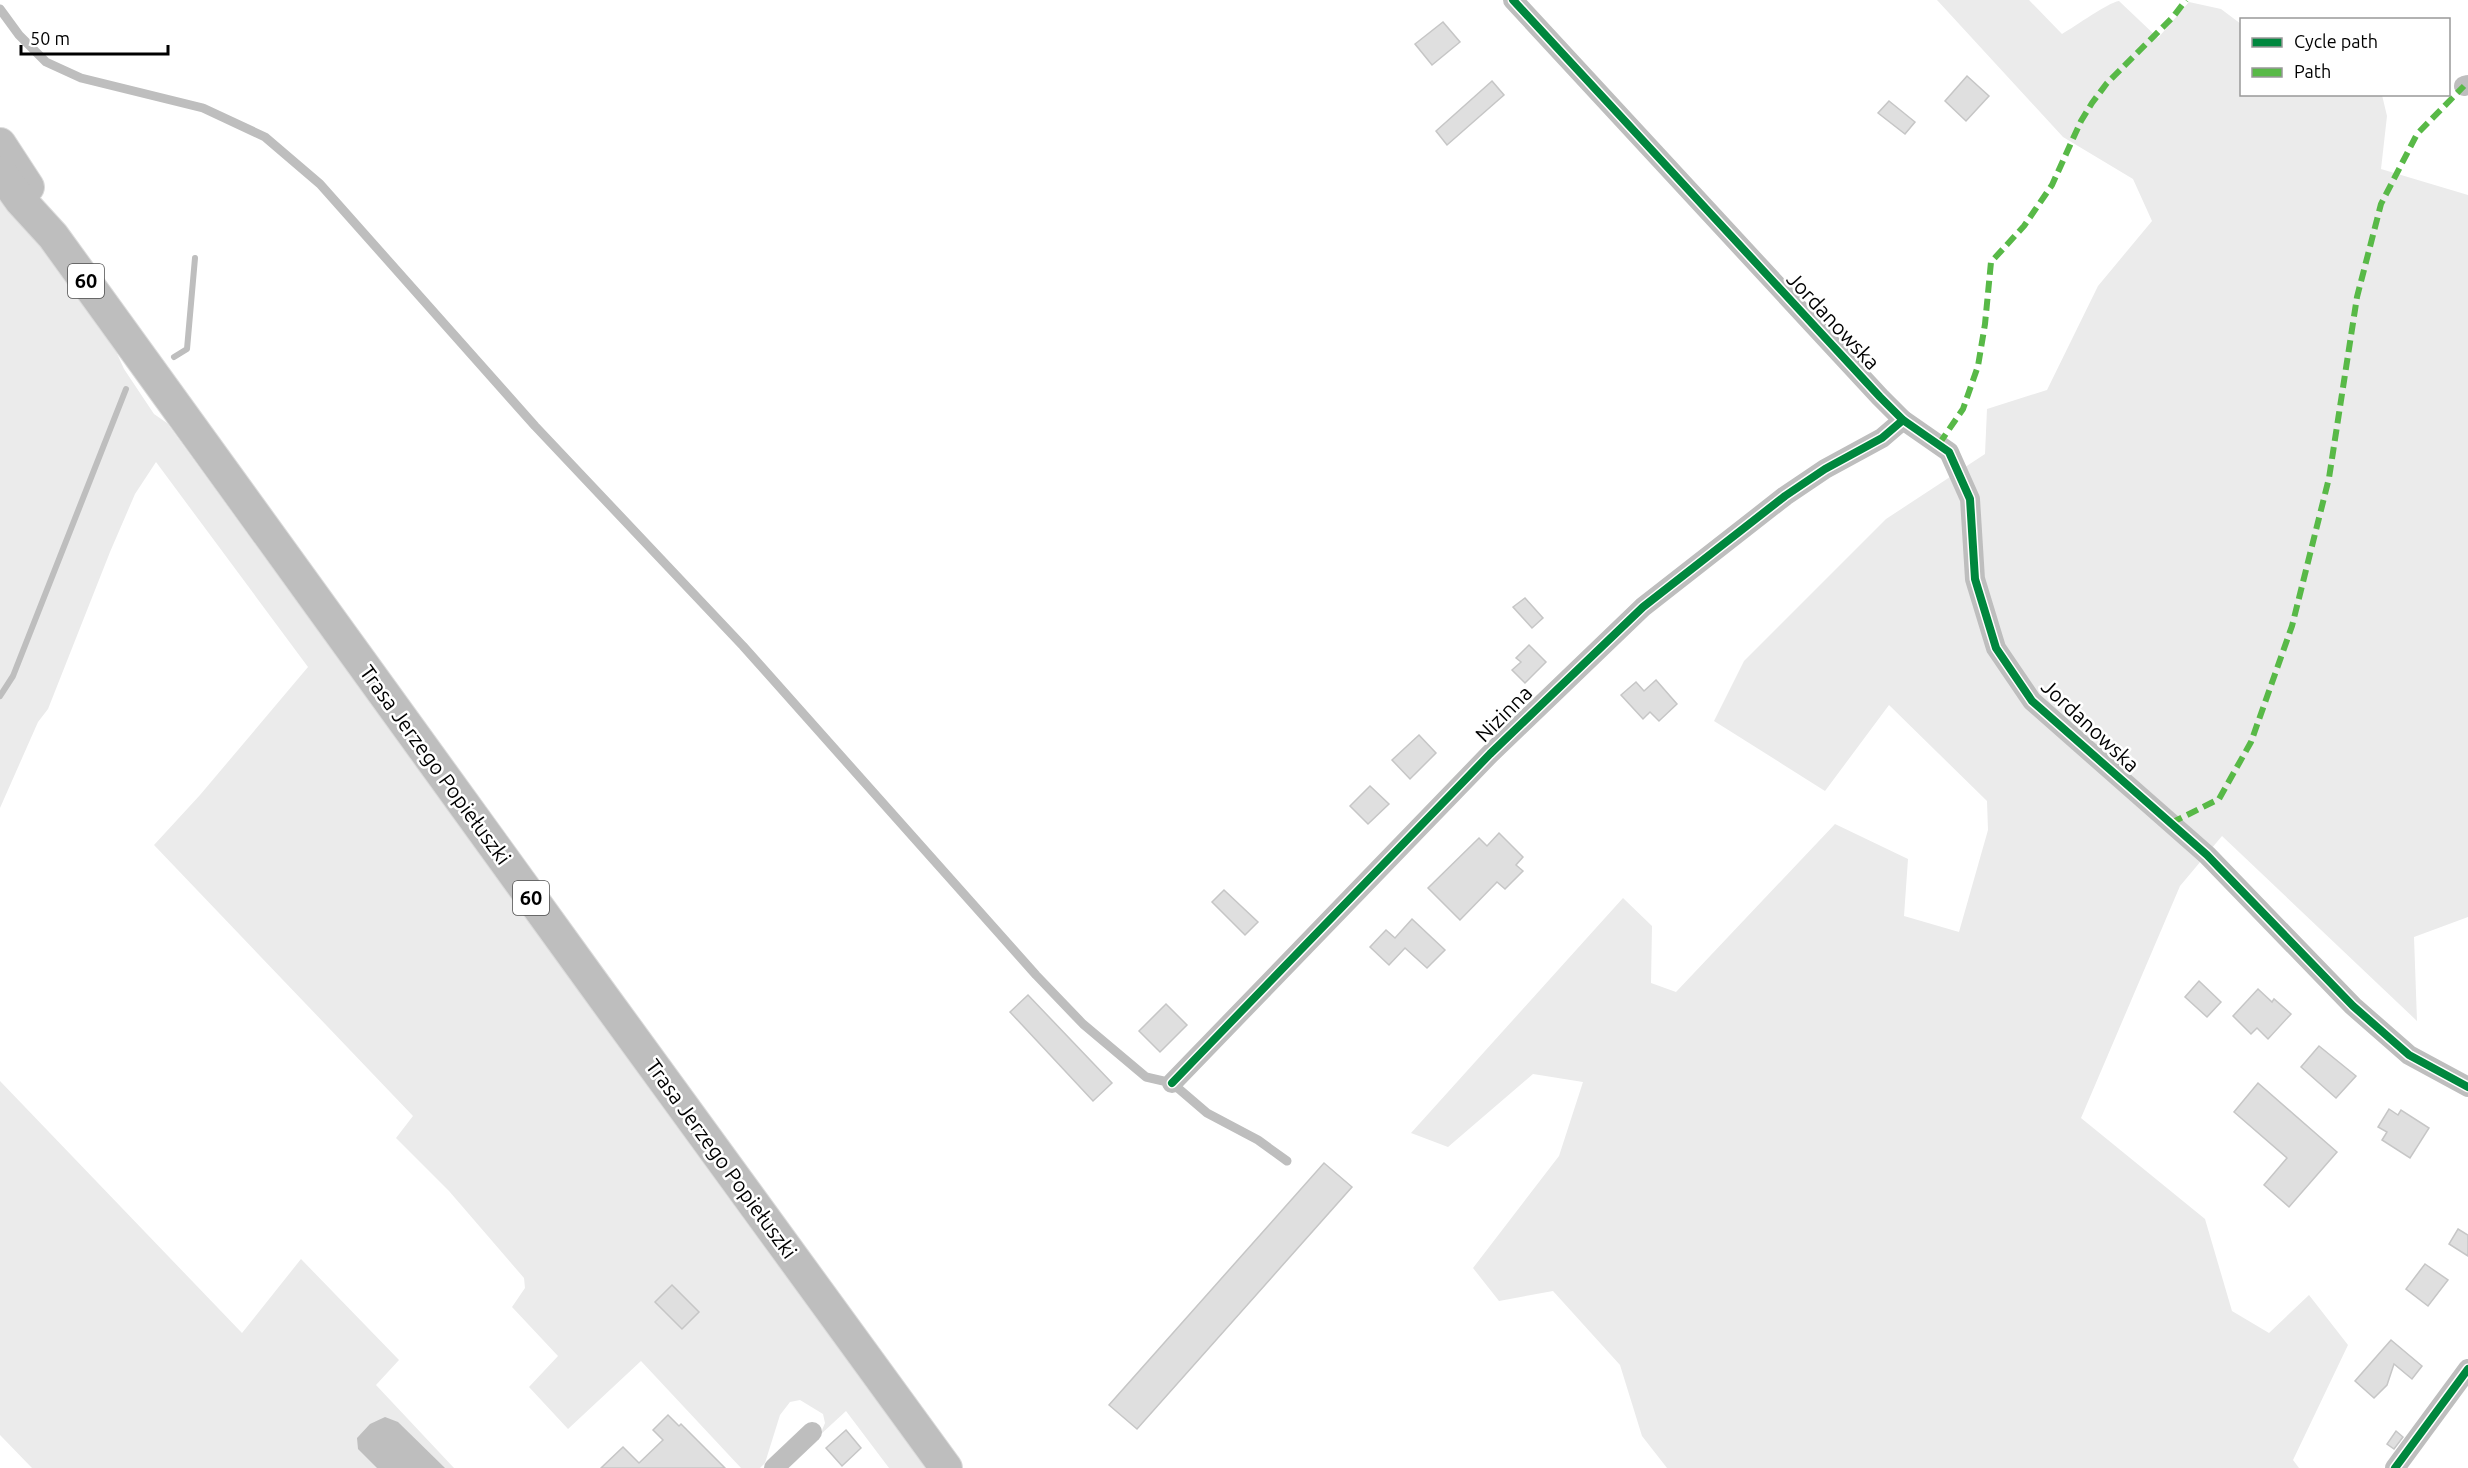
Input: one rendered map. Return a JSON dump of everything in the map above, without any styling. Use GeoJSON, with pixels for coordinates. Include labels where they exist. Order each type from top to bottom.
{"type":"FeatureCollection","features":[{"type":"Feature","properties":{"kind":"main road","name":"Trasa Jerzego Popiełuszki"},"geometry":{"type":"LineString","coordinates":[[0,144],[32,192],[53,236]]}},
{"type":"Feature","properties":{"kind":"main road","name":"Trasa Jerzego Popiełuszki"},"geometry":{"type":"LineString","coordinates":[[0,172],[21,201],[53,236],[592,983],[946,1468]]}},
{"type":"Feature","properties":{"kind":"street","name":"Jordanowska"},"geometry":{"type":"LineString","coordinates":[[1513,0],[1857,374],[1903,420],[1949,452],[1970,499],[1975,579],[1996,648],[2032,701],[2207,855],[2361,1013],[2409,1055],[2468,1087]]}},
{"type":"Feature","properties":{"kind":"street","name":"Nizinna"},"geometry":{"type":"LineString","coordinates":[[1172,1083],[1482,762],[1643,607],[1785,496],[1825,469],[1882,438],[1903,420]]}},
{"type":"Feature","properties":{"kind":"street"},"geometry":{"type":"LineString","coordinates":[[2395,1468],[2468,1369]]}},
{"type":"Feature","properties":{"kind":"street"},"geometry":{"type":"LineString","coordinates":[[774,1468],[812,1432]]}},
{"type":"Feature","properties":{"kind":"lane"},"geometry":{"type":"LineString","coordinates":[[0,9],[19,35],[46,62],[81,78],[203,108],[265,137],[320,184],[535,426],[743,646],[1035,975],[1083,1024],[1146,1077],[1172,1083],[1207,1113],[1246,1133],[1287,1161]]}},
{"type":"Feature","properties":{"kind":"shaded area"},"geometry":{"type":"Polygon","coordinates":[[[1937,0],[2029,0],[2062,34],[2099,10],[2119,1],[2158,38],[2189,2],[2221,9],[2240,23],[2240,96],[2382,96],[2387,116],[2381,169],[2468,195],[2468,917],[2414,937],[2417,1021],[2222,836],[2180,886],[2081,1118],[2205,1219],[2232,1311],[2269,1333],[2309,1295],[2348,1345],[2293,1460],[2299,1468],[1667,1468],[1642,1436],[1620,1365],[1553,1291],[1499,1301],[1473,1268],[1559,1156],[1583,1082],[1533,1074],[1448,1147],[1411,1133],[1623,898],[1652,926],[1651,983],[1676,992],[1835,824],[1908,859],[1904,916],[1959,932],[1988,830],[1987,801],[1889,705],[1825,791],[1714,721],[1744,661],[1886,519],[1985,454],[1987,409],[2047,390],[2098,286],[2152,221],[2133,179],[2063,137],[1937,0]]]}},
{"type":"Feature","properties":{"kind":"shaded area"},"geometry":{"type":"Polygon","coordinates":[[[0,186],[111,340],[124,369],[154,414],[167,423],[927,1468],[889,1468],[846,1411],[820,1435],[825,1423],[823,1414],[800,1400],[790,1402],[780,1415],[765,1463],[760,1468],[741,1468],[641,1361],[568,1429],[529,1387],[558,1356],[512,1307],[525,1288],[524,1278],[449,1191],[396,1138],[413,1116],[154,845],[200,795],[308,667],[156,462],[135,494],[48,709],[38,722],[0,808],[0,186]]]}},
{"type":"Feature","properties":{"kind":"shaded area"},"geometry":{"type":"Polygon","coordinates":[[[0,1081],[242,1333],[301,1259],[399,1360],[376,1385],[454,1468],[32,1468],[0,1435],[0,1081]]]}},
{"type":"Feature","properties":{"kind":"shaded area"},"geometry":{"type":"Polygon","coordinates":[[[385,1417],[398,1422],[445,1468],[377,1468],[358,1449],[357,1438],[370,1424],[385,1417]]]}},
{"type":"Feature","properties":{"kind":"building"},"geometry":{"type":"Polygon","coordinates":[[[1443,22],[1460,42],[1432,65],[1415,44],[1443,22]]]}},
{"type":"Feature","properties":{"kind":"building"},"geometry":{"type":"Polygon","coordinates":[[[1967,76],[1989,96],[1966,121],[1945,101],[1967,76]]]}},
{"type":"Feature","properties":{"kind":"building"},"geometry":{"type":"Polygon","coordinates":[[[1492,81],[1504,95],[1447,145],[1436,131],[1492,81]]]}},
{"type":"Feature","properties":{"kind":"building"},"geometry":{"type":"Polygon","coordinates":[[[1889,101],[1915,122],[1905,134],[1878,113],[1889,101]]]}},
{"type":"Feature","properties":{"kind":"building"},"geometry":{"type":"Polygon","coordinates":[[[1525,598],[1543,618],[1532,628],[1513,607],[1525,598]]]}},
{"type":"Feature","properties":{"kind":"building"},"geometry":{"type":"Polygon","coordinates":[[[1529,645],[1546,662],[1525,683],[1512,670],[1521,662],[1516,658],[1529,645]]]}},
{"type":"Feature","properties":{"kind":"building"},"geometry":{"type":"Polygon","coordinates":[[[1656,680],[1677,704],[1659,721],[1650,712],[1643,719],[1621,695],[1636,682],[1644,691],[1656,680]]]}},
{"type":"Feature","properties":{"kind":"building"},"geometry":{"type":"Polygon","coordinates":[[[1419,735],[1436,753],[1410,779],[1392,760],[1419,735]]]}},
{"type":"Feature","properties":{"kind":"building"},"geometry":{"type":"Polygon","coordinates":[[[1370,786],[1389,804],[1368,824],[1350,806],[1370,786]]]}},
{"type":"Feature","properties":{"kind":"building"},"geometry":{"type":"Polygon","coordinates":[[[1499,833],[1523,857],[1516,865],[1523,871],[1505,889],[1497,882],[1460,920],[1428,888],[1479,838],[1487,846],[1499,833]]]}},
{"type":"Feature","properties":{"kind":"building"},"geometry":{"type":"Polygon","coordinates":[[[1224,890],[1258,922],[1245,935],[1212,902],[1224,890]]]}},
{"type":"Feature","properties":{"kind":"building"},"geometry":{"type":"Polygon","coordinates":[[[1412,919],[1445,950],[1427,968],[1405,948],[1389,965],[1370,947],[1386,930],[1395,938],[1412,919]]]}},
{"type":"Feature","properties":{"kind":"building"},"geometry":{"type":"Polygon","coordinates":[[[2199,981],[2221,1002],[2207,1017],[2185,997],[2199,981]]]}},
{"type":"Feature","properties":{"kind":"building"},"geometry":{"type":"Polygon","coordinates":[[[2258,989],[2272,1002],[2274,999],[2291,1014],[2268,1039],[2257,1028],[2251,1034],[2233,1016],[2258,989]]]}},
{"type":"Feature","properties":{"kind":"building"},"geometry":{"type":"Polygon","coordinates":[[[1028,995],[1112,1083],[1093,1101],[1010,1012],[1028,995]]]}},
{"type":"Feature","properties":{"kind":"building"},"geometry":{"type":"Polygon","coordinates":[[[1166,1004],[1187,1025],[1160,1052],[1139,1031],[1166,1004]]]}},
{"type":"Feature","properties":{"kind":"building"},"geometry":{"type":"Polygon","coordinates":[[[2319,1046],[2356,1076],[2336,1098],[2301,1067],[2319,1046]]]}},
{"type":"Feature","properties":{"kind":"building"},"geometry":{"type":"Polygon","coordinates":[[[2258,1083],[2337,1152],[2289,1207],[2264,1185],[2287,1158],[2234,1112],[2258,1083]]]}},
{"type":"Feature","properties":{"kind":"building"},"geometry":{"type":"Polygon","coordinates":[[[2389,1109],[2398,1115],[2401,1110],[2429,1128],[2410,1158],[2382,1140],[2387,1132],[2378,1127],[2389,1109]]]}},
{"type":"Feature","properties":{"kind":"building"},"geometry":{"type":"Polygon","coordinates":[[[1324,1163],[1352,1187],[1137,1429],[1109,1405],[1324,1163]]]}},
{"type":"Feature","properties":{"kind":"building"},"geometry":{"type":"Polygon","coordinates":[[[2458,1229],[2468,1235],[2468,1256],[2449,1244],[2458,1229]]]}},
{"type":"Feature","properties":{"kind":"building"},"geometry":{"type":"Polygon","coordinates":[[[2425,1264],[2448,1280],[2428,1306],[2406,1289],[2425,1264]]]}},
{"type":"Feature","properties":{"kind":"building"},"geometry":{"type":"Polygon","coordinates":[[[672,1285],[699,1312],[682,1329],[655,1302],[672,1285]]]}},
{"type":"Feature","properties":{"kind":"building"},"geometry":{"type":"Polygon","coordinates":[[[2391,1340],[2422,1366],[2412,1379],[2394,1364],[2387,1385],[2374,1398],[2355,1381],[2391,1340]]]}},
{"type":"Feature","properties":{"kind":"building"},"geometry":{"type":"Polygon","coordinates":[[[668,1415],[679,1426],[681,1424],[725,1468],[601,1468],[623,1447],[639,1463],[663,1440],[653,1430],[668,1415]]]}},
{"type":"Feature","properties":{"kind":"building"},"geometry":{"type":"Polygon","coordinates":[[[846,1430],[861,1448],[842,1466],[826,1448],[846,1430]]]}},
{"type":"Feature","properties":{"kind":"building"},"geometry":{"type":"Polygon","coordinates":[[[2396,1431],[2403,1437],[2394,1449],[2387,1444],[2396,1431]]]}},
{"type":"Feature","properties":{"kind":"waterway"},"geometry":{"type":"LineString","coordinates":[[174,357],[187,349],[195,258]]}},
{"type":"Feature","properties":{"kind":"waterway"},"geometry":{"type":"LineString","coordinates":[[0,696],[13,676],[126,389]]}},
{"type":"Feature","properties":{"kind":"marked path"},"geometry":{"type":"LineString","coordinates":[[1939,444],[1963,409],[1978,366],[1991,262],[2024,226],[2052,185],[2081,121],[2092,103],[2107,83],[2173,17],[2186,0]]}},
{"type":"Feature","properties":{"kind":"marked path"},"geometry":{"type":"LineString","coordinates":[[2171,823],[2219,799],[2251,742],[2292,626],[2329,478],[2357,297],[2381,204],[2417,134],[2464,86]]}},
{"type":"Feature","properties":{"kind":"cycle path"},"geometry":{"type":"LineString","coordinates":[[1513,0],[1880,397],[1903,420],[1949,452],[1970,499],[1975,579],[1996,648],[2032,701],[2207,855],[2353,1006],[2409,1055],[2468,1087]]}},
{"type":"Feature","properties":{"kind":"cycle path"},"geometry":{"type":"LineString","coordinates":[[1172,1083],[1490,754],[1643,607],[1785,496],[1825,469],[1882,438],[1903,420]]}},
{"type":"Feature","properties":{"kind":"cycle path"},"geometry":{"type":"LineString","coordinates":[[2395,1468],[2468,1369]]}}]}
